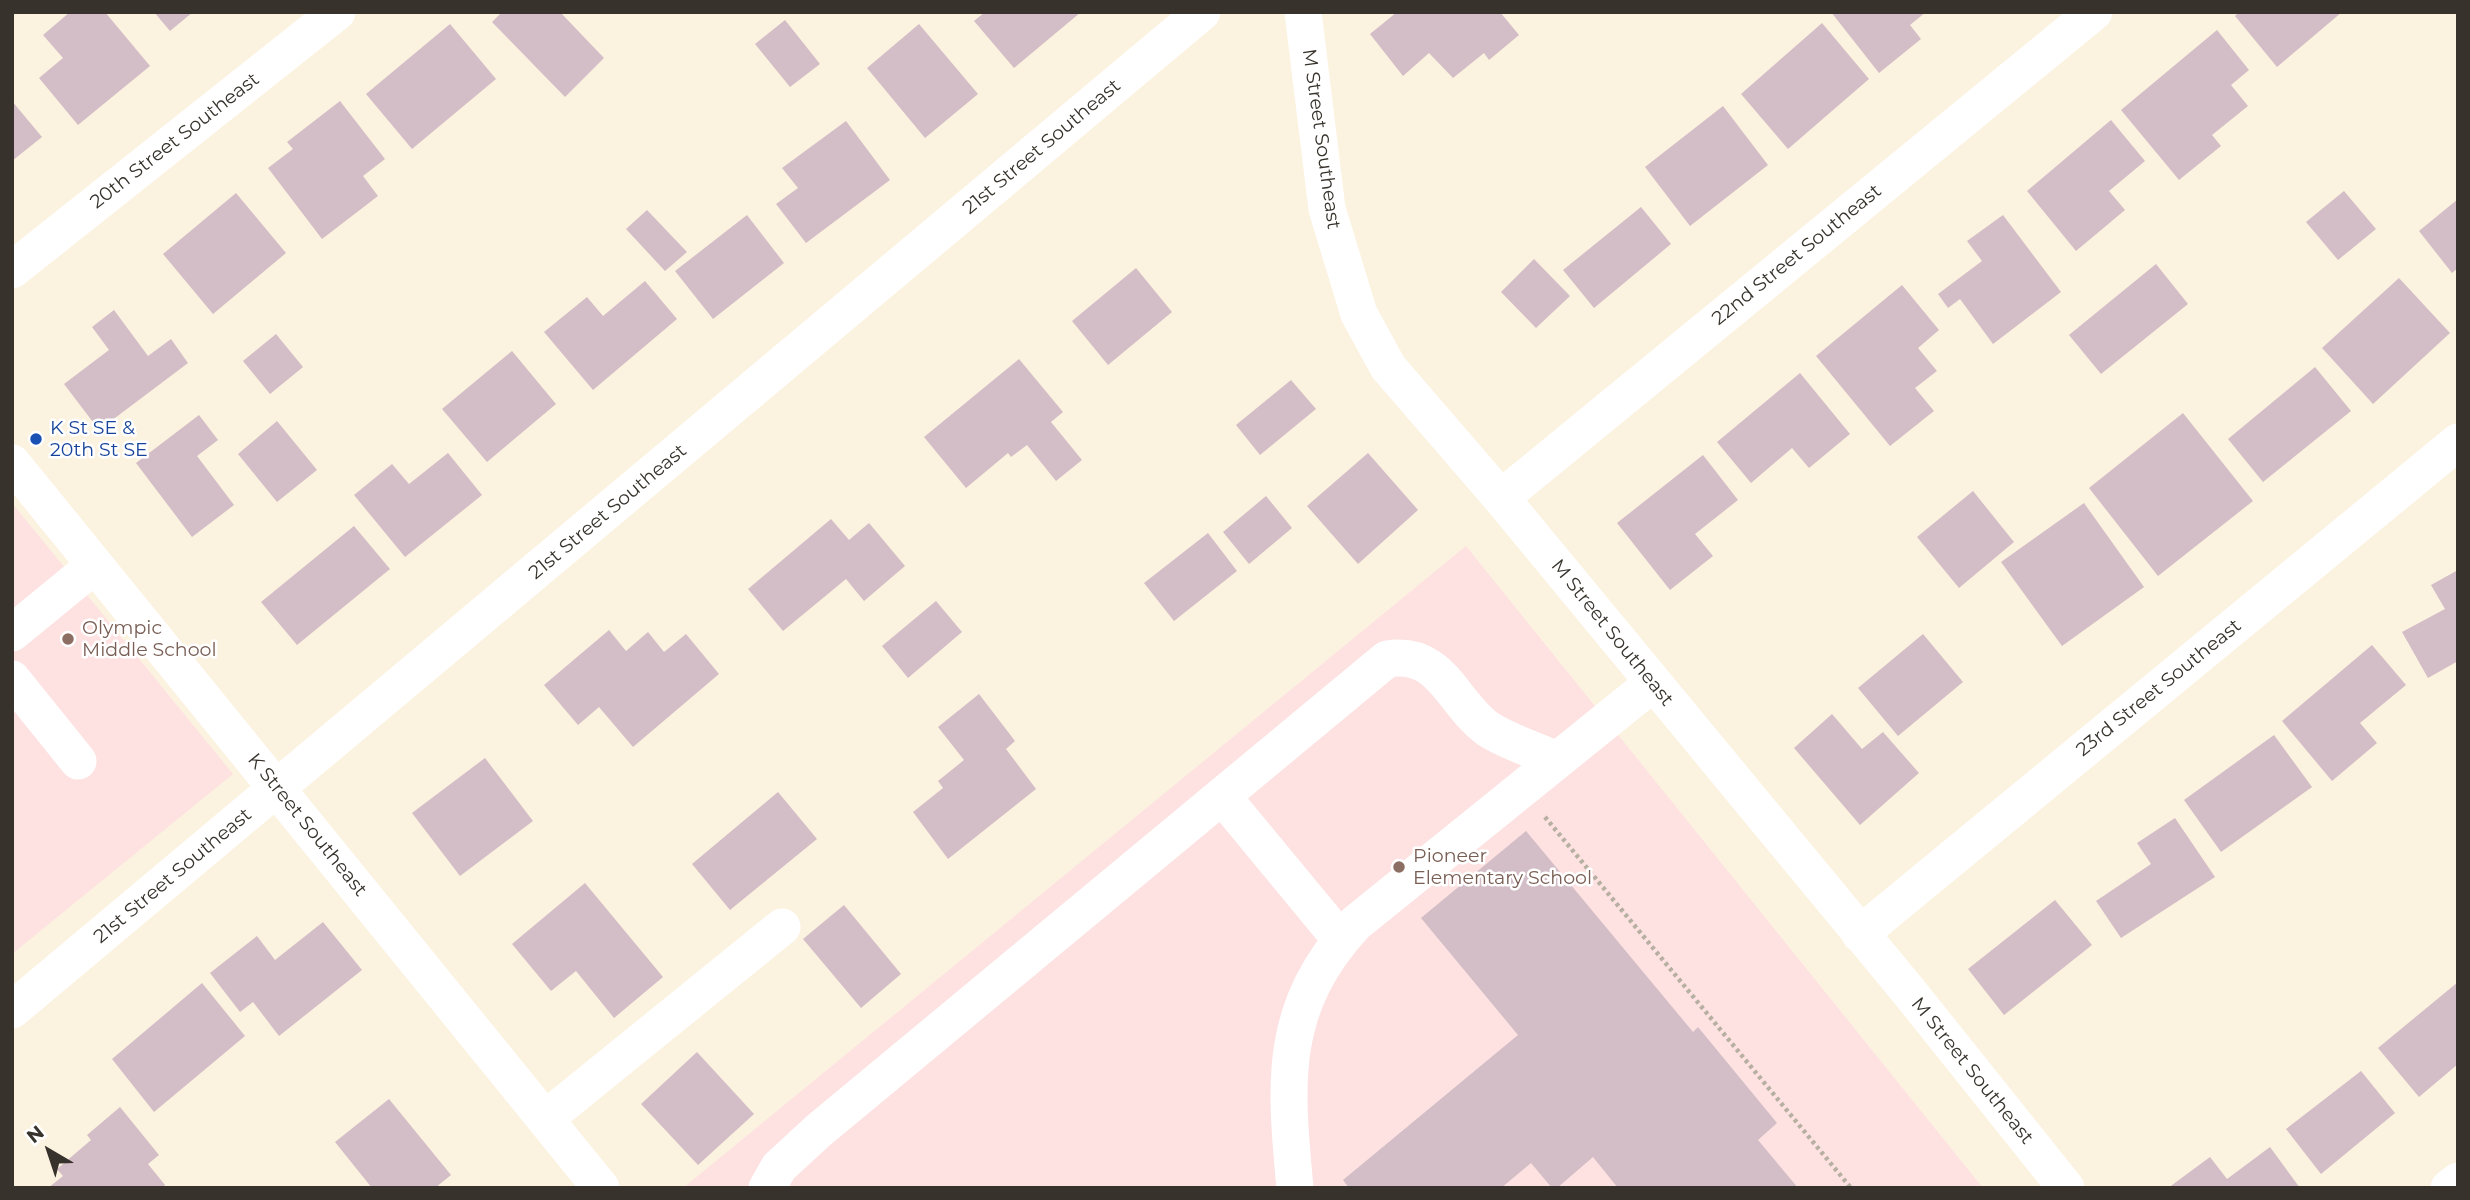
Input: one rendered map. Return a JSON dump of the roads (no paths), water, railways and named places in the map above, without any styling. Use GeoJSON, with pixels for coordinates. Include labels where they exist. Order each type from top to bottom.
{"type":"FeatureCollection","features":[{"type":"Feature","properties":{"kind":"street","name":"20th Street Southeast"},"geometry":{"type":"LineString","coordinates":[[12,270],[337,12]]}},
{"type":"Feature","properties":{"kind":"street","name":"21st Street Southeast"},"geometry":{"type":"LineString","coordinates":[[12,1010],[1202,12]]}},
{"type":"Feature","properties":{"kind":"street","name":"M Street Southeast"},"geometry":{"type":"LineString","coordinates":[[1303,12],[1327,209],[1359,314],[1388,367],[1501,498],[2066,1188]]}},
{"type":"Feature","properties":{"kind":"street","name":"22nd Street Southeast"},"geometry":{"type":"LineString","coordinates":[[1501,498],[2094,12]]}},
{"type":"Feature","properties":{"kind":"street","name":"23rd Street Southeast"},"geometry":{"type":"LineString","coordinates":[[1860,934],[2458,442]]}},
{"type":"Feature","properties":{"kind":"street","name":"K Street Southeast"},"geometry":{"type":"LineString","coordinates":[[12,463],[601,1188]]}},
{"type":"Feature","properties":{"kind":"street"},"geometry":{"type":"LineString","coordinates":[[12,633],[95,565]]}},
{"type":"Feature","properties":{"kind":"street"},"geometry":{"type":"LineString","coordinates":[[767,1188],[779,1167],[818,1131],[1387,659],[1404,656],[1437,671],[1477,720],[1492,731],[1557,760]]}},
{"type":"Feature","properties":{"kind":"street"},"geometry":{"type":"LineString","coordinates":[[12,679],[78,761]]}},
{"type":"Feature","properties":{"kind":"street"},"geometry":{"type":"LineString","coordinates":[[1295,1188],[1288,1067],[1296,1022],[1312,984],[1341,940],[1356,923],[1653,683]]}},
{"type":"Feature","properties":{"kind":"street"},"geometry":{"type":"LineString","coordinates":[[1222,796],[1341,940]]}},
{"type":"Feature","properties":{"kind":"street"},"geometry":{"type":"LineString","coordinates":[[545,1119],[782,927]]}},
{"type":"Feature","properties":{"kind":"street"},"geometry":{"type":"LineString","coordinates":[[2449,1188],[2458,1181]]}},
{"type":"Feature","properties":{"kind":"place","name":"K St SE & 20th St SE"},"geometry":{"type":"Point","coordinates":[36,439]}},
{"type":"Feature","properties":{"kind":"place","name":"Olympic Middle School"},"geometry":{"type":"Point","coordinates":[68,639]}},
{"type":"Feature","properties":{"kind":"place","name":"Pioneer Elementary School"},"geometry":{"type":"Point","coordinates":[1399,867]}}]}
